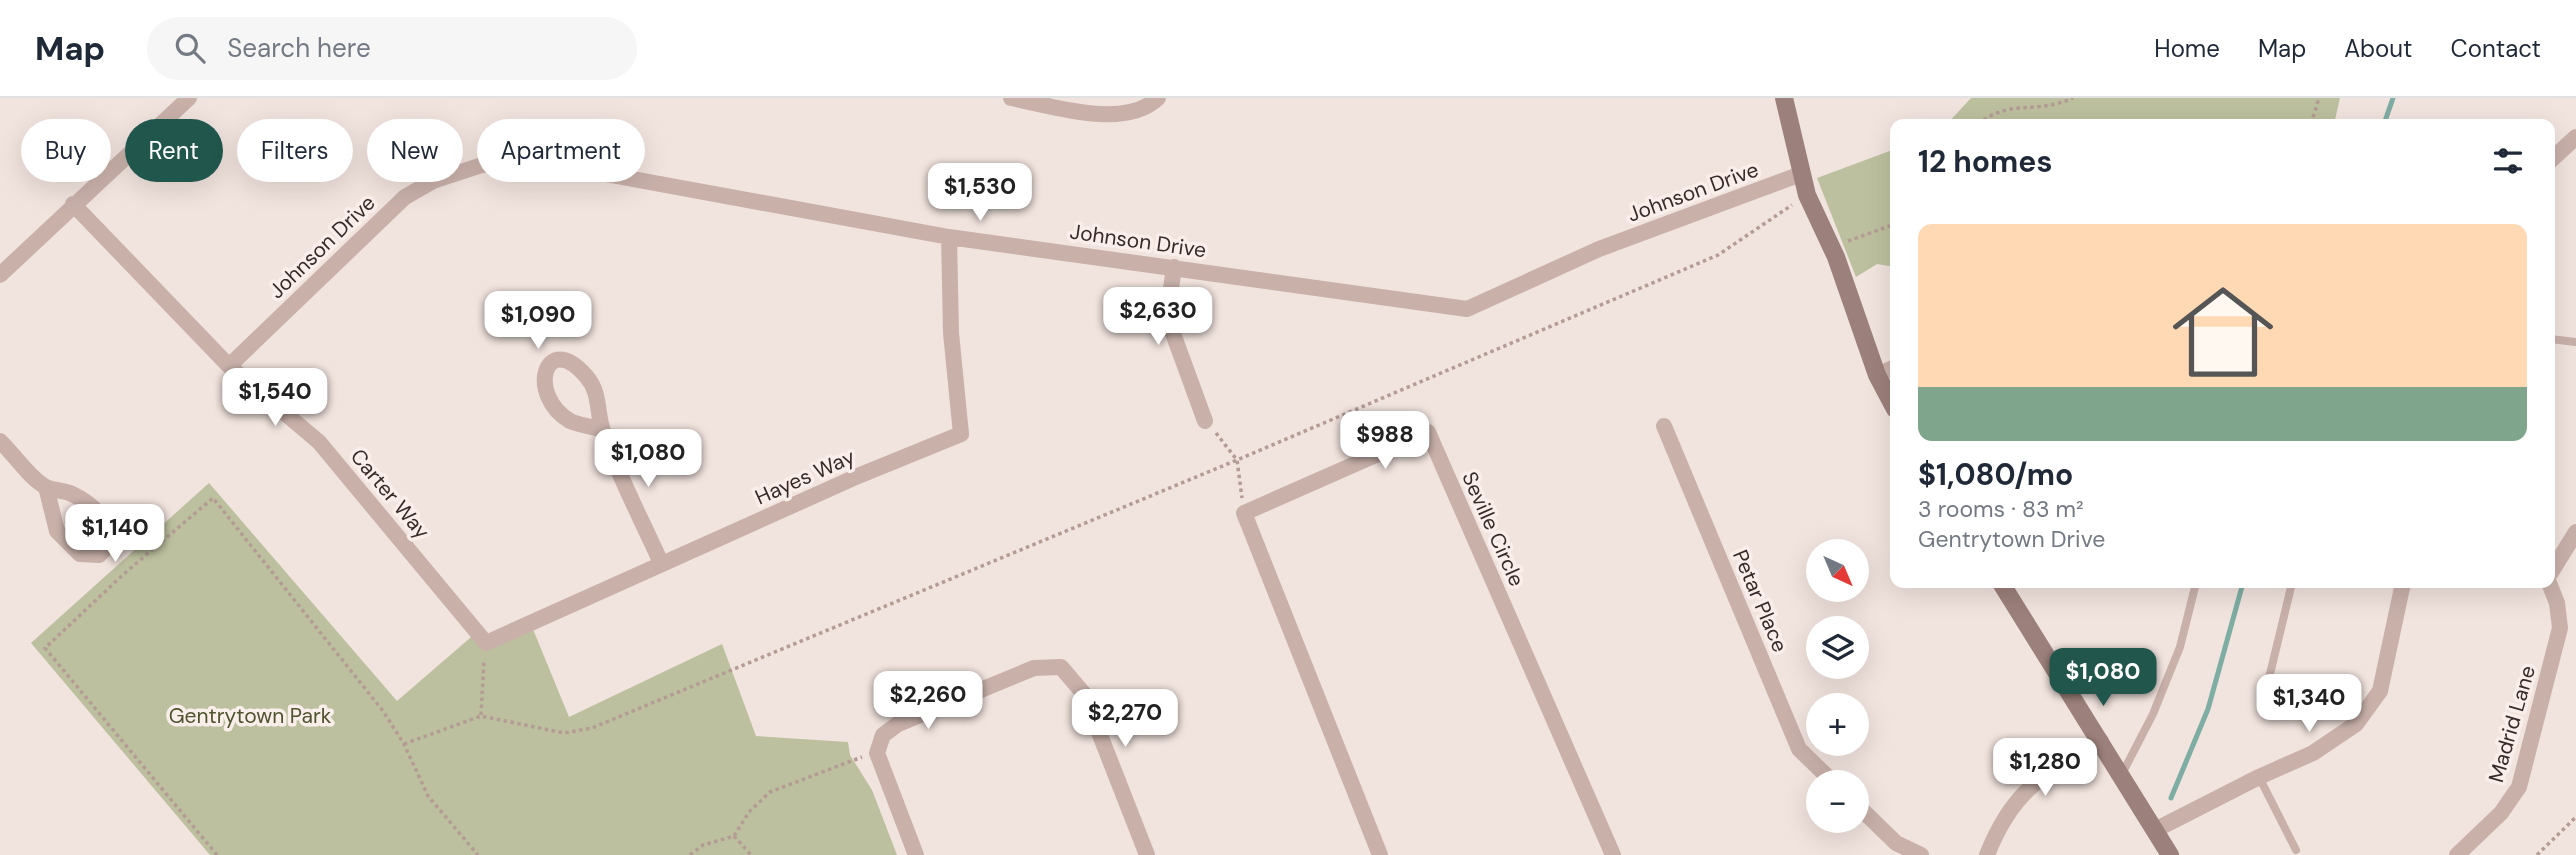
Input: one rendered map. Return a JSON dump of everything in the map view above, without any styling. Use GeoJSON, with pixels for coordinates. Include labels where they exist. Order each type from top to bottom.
{"type":"FeatureCollection","features":[{"type":"Feature","properties":{"kind":"street"},"geometry":{"type":"LineString","coordinates":[[0,275],[189,98]]}},
{"type":"Feature","properties":{"kind":"street"},"geometry":{"type":"LineString","coordinates":[[1012,98],[1107,116],[1151,104],[1157,98]]}},
{"type":"Feature","properties":{"kind":"street"},"geometry":{"type":"LineString","coordinates":[[1784,98],[1807,195],[1831,248],[1877,375],[1890,400]]}},
{"type":"Feature","properties":{"kind":"street"},"geometry":{"type":"LineString","coordinates":[[2555,156],[2576,137]]}},
{"type":"Feature","properties":{"kind":"street","name":"Johnson Drive"},"geometry":{"type":"LineString","coordinates":[[229,366],[405,197],[433,181],[482,165],[507,163],[573,168],[949,237],[1466,309],[1599,249],[1801,174]]}},
{"type":"Feature","properties":{"kind":"street","name":"Carter Way"},"geometry":{"type":"LineString","coordinates":[[73,204],[229,366],[319,442],[486,643]]}},
{"type":"Feature","properties":{"kind":"street","name":"Hayes Way"},"geometry":{"type":"LineString","coordinates":[[486,643],[661,563],[961,434],[951,333],[949,237]]}},
{"type":"Feature","properties":{"kind":"street"},"geometry":{"type":"LineString","coordinates":[[1174,267],[1167,317],[1205,421]]}},
{"type":"Feature","properties":{"kind":"street"},"geometry":{"type":"LineString","coordinates":[[601,429],[570,420],[545,393],[542,378],[548,367],[557,359],[565,359],[576,365],[593,385],[601,429],[661,563]]}},
{"type":"Feature","properties":{"kind":"street"},"geometry":{"type":"LineString","coordinates":[[1877,375],[1890,369]]}},
{"type":"Feature","properties":{"kind":"street","name":"Petar Place"},"geometry":{"type":"LineString","coordinates":[[1664,426],[1799,750],[1820,770]]}},
{"type":"Feature","properties":{"kind":"street","name":"Seville Circle"},"geometry":{"type":"LineString","coordinates":[[1244,513],[1428,432],[1614,855]]}},
{"type":"Feature","properties":{"kind":"street"},"geometry":{"type":"LineString","coordinates":[[0,441],[46,486],[70,493],[88,504],[106,522],[110,532],[107,547],[99,555],[80,554],[57,531],[46,486]]}},
{"type":"Feature","properties":{"kind":"street"},"geometry":{"type":"LineString","coordinates":[[1244,513],[1380,855]]}},
{"type":"Feature","properties":{"kind":"street"},"geometry":{"type":"LineString","coordinates":[[2555,569],[2571,551],[2576,533]]}},
{"type":"Feature","properties":{"kind":"street"},"geometry":{"type":"LineString","coordinates":[[2004,588],[2170,855]]}},
{"type":"Feature","properties":{"kind":"street"},"geometry":{"type":"LineString","coordinates":[[2155,830],[2313,753],[2343,735],[2371,706],[2379,691],[2390,653],[2402,588]]}},
{"type":"Feature","properties":{"kind":"street","name":"Madrid Lane"},"geometry":{"type":"LineString","coordinates":[[2457,855],[2501,813],[2519,787],[2560,628],[2557,603],[2551,588]]}},
{"type":"Feature","properties":{"kind":"street"},"geometry":{"type":"LineString","coordinates":[[916,855],[877,753],[883,735],[898,723],[1034,668],[1061,667],[1084,694],[1147,855]]}},
{"type":"Feature","properties":{"kind":"street"},"geometry":{"type":"LineString","coordinates":[[1987,855],[2004,816],[2019,796],[2041,777],[2101,741]]}},
{"type":"Feature","properties":{"kind":"street"},"geometry":{"type":"LineString","coordinates":[[1869,817],[1896,843],[1922,855]]}},
{"type":"Feature","properties":{"kind":"lane"},"geometry":{"type":"LineString","coordinates":[[2555,339],[2576,342]]}},
{"type":"Feature","properties":{"kind":"lane"},"geometry":{"type":"LineString","coordinates":[[2122,774],[2153,714],[2180,648],[2195,588]]}},
{"type":"Feature","properties":{"kind":"lane"},"geometry":{"type":"LineString","coordinates":[[2262,707],[2291,588]]}},
{"type":"Feature","properties":{"kind":"lane"},"geometry":{"type":"LineString","coordinates":[[2259,777],[2296,850]]}},
{"type":"Feature","properties":{"kind":"path"},"geometry":{"type":"LineString","coordinates":[[1983,119],[1989,111],[2004,103],[2033,104],[2073,98]]}},
{"type":"Feature","properties":{"kind":"path"},"geometry":{"type":"LineString","coordinates":[[2313,119],[2319,98]]}},
{"type":"Feature","properties":{"kind":"path"},"geometry":{"type":"LineString","coordinates":[[404,744],[481,716],[564,733],[592,728],[1237,460],[1718,255],[1807,195]]}},
{"type":"Feature","properties":{"kind":"path"},"geometry":{"type":"LineString","coordinates":[[1831,248],[1890,226]]}},
{"type":"Feature","properties":{"kind":"path"},"geometry":{"type":"LineString","coordinates":[[1205,421],[1237,460],[1244,513]]}},
{"type":"Feature","properties":{"kind":"path"},"geometry":{"type":"LineString","coordinates":[[217,855],[45,648],[126,572],[213,498],[383,711],[404,744],[428,796],[478,855]]}},
{"type":"Feature","properties":{"kind":"path"},"geometry":{"type":"LineString","coordinates":[[481,716],[486,643]]}},
{"type":"Feature","properties":{"kind":"path"},"geometry":{"type":"LineString","coordinates":[[690,855],[703,845],[733,836],[749,812],[771,792],[849,760],[877,753]]}},
{"type":"Feature","properties":{"kind":"path"},"geometry":{"type":"LineString","coordinates":[[2537,855],[2576,817]]}},
{"type":"Feature","properties":{"kind":"path"},"geometry":{"type":"LineString","coordinates":[[733,836],[751,855]]}},
{"type":"Feature","properties":{"kind":"green space"},"geometry":{"type":"Polygon","coordinates":[[[1971,98],[2340,98],[2335,119],[1952,119],[1971,98]]]}},
{"type":"Feature","properties":{"kind":"green space"},"geometry":{"type":"Polygon","coordinates":[[[1890,151],[1890,266],[1877,264],[1856,277],[1817,178],[1890,151]]]}},
{"type":"Feature","properties":{"kind":"green space","name":"Gentrytown Park"},"geometry":{"type":"Polygon","coordinates":[[[209,483],[397,701],[477,632],[486,643],[530,622],[569,717],[722,644],[756,736],[848,742],[850,755],[872,790],[897,855],[210,855],[31,643],[209,483]]]}},
{"type":"Feature","properties":{"kind":"waterway"},"geometry":{"type":"LineString","coordinates":[[2386,119],[2393,98]]}},
{"type":"Feature","properties":{"kind":"waterway"},"geometry":{"type":"LineString","coordinates":[[2171,798],[2208,709],[2242,588]]}}]}
